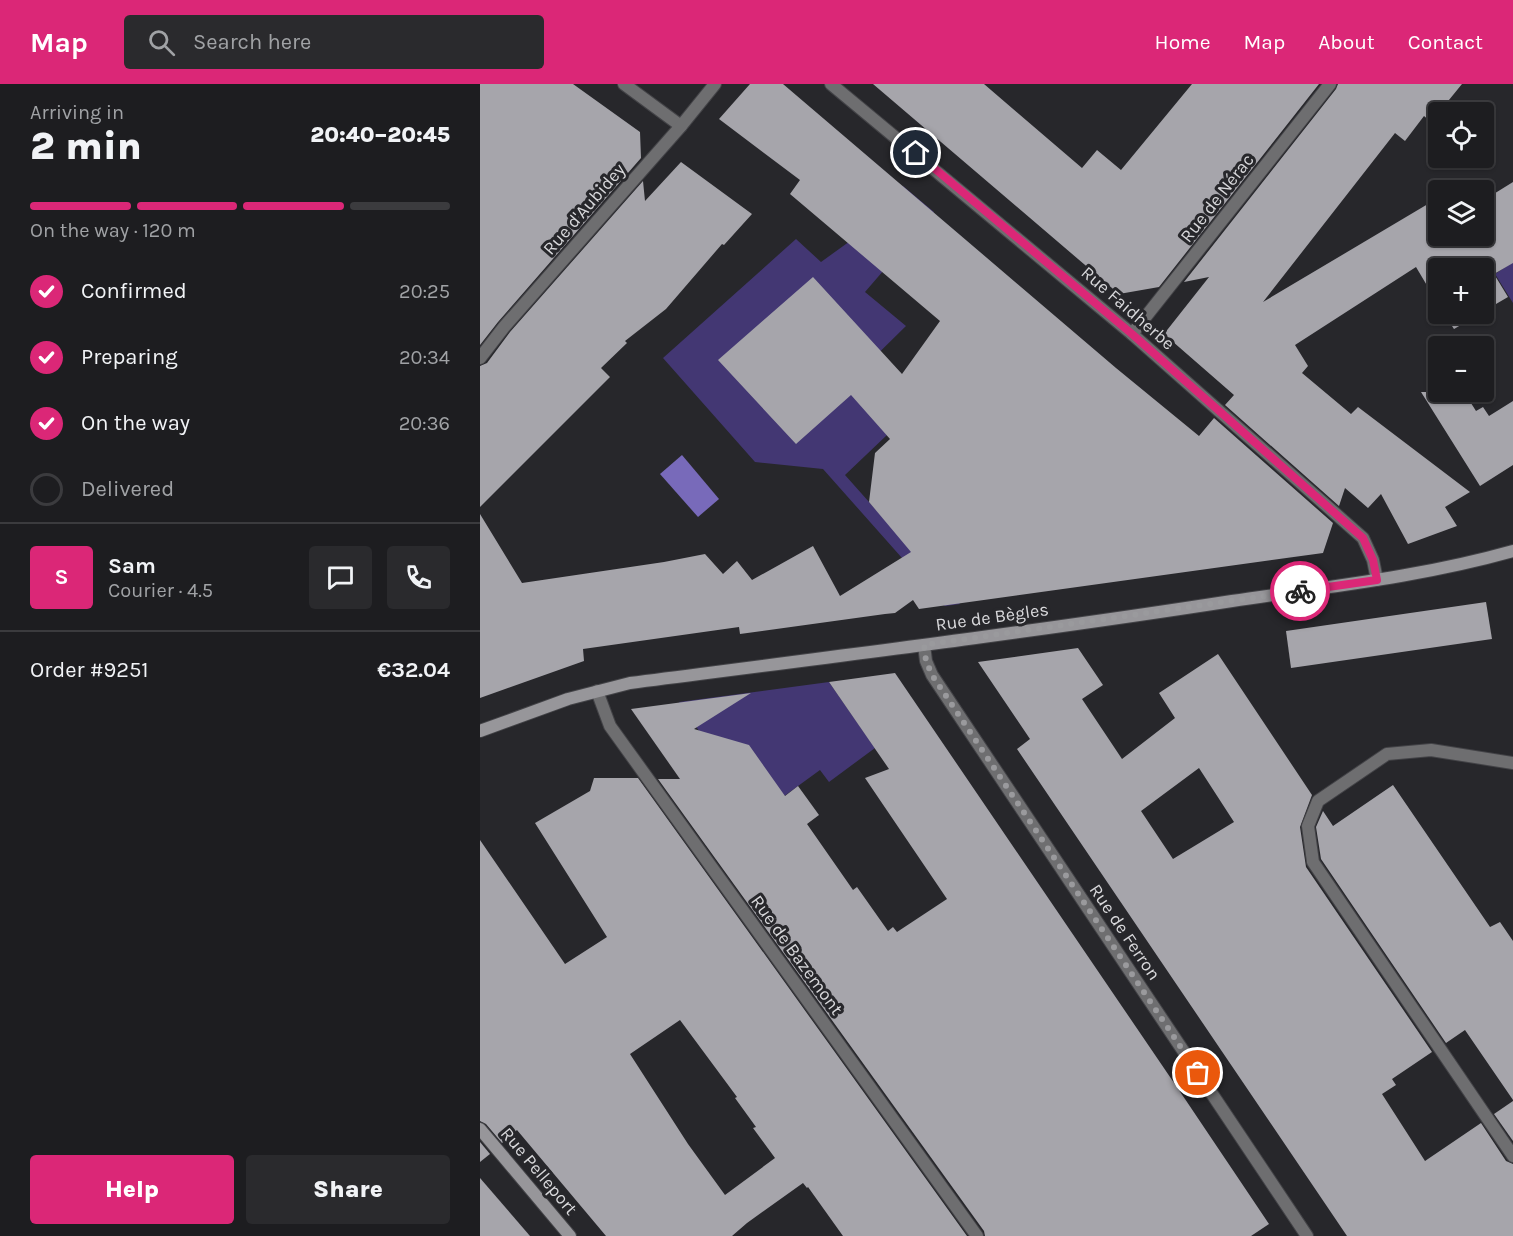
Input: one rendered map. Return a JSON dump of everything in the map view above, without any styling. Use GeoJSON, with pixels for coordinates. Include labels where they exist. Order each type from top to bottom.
{"type":"FeatureCollection","features":[{"type":"Feature","properties":{"kind":"street"},"geometry":{"type":"LineString","coordinates":[[624,84],[681,126]]}},
{"type":"Feature","properties":{"kind":"street","name":"Rue d'Aubidey"},"geometry":{"type":"LineString","coordinates":[[480,358],[504,327],[681,126],[715,84]]}},
{"type":"Feature","properties":{"kind":"street","name":"Rue Faidherbe"},"geometry":{"type":"LineString","coordinates":[[831,84],[1132,334],[1363,538],[1373,560],[1377,580]]}},
{"type":"Feature","properties":{"kind":"street","name":"Rue de Nérac"},"geometry":{"type":"LineString","coordinates":[[1132,334],[1330,84]]}},
{"type":"Feature","properties":{"kind":"street","name":"Rue de Bègles"},"geometry":{"type":"LineString","coordinates":[[480,731],[630,682],[924,645],[1377,580],[1469,563],[1513,551]]}},
{"type":"Feature","properties":{"kind":"street","name":"Rue de Ferron"},"geometry":{"type":"LineString","coordinates":[[924,645],[926,661],[932,675],[1304,1235]]}},
{"type":"Feature","properties":{"kind":"street","name":"Rue de Bazemont"},"geometry":{"type":"LineString","coordinates":[[597,691],[610,726],[977,1236]]}},
{"type":"Feature","properties":{"kind":"street"},"geometry":{"type":"LineString","coordinates":[[1513,763],[1431,750],[1387,754],[1318,801],[1308,826],[1313,862],[1513,1156]]}},
{"type":"Feature","properties":{"kind":"street","name":"Rue Pelleport"},"geometry":{"type":"LineString","coordinates":[[480,1129],[570,1236]]}},
{"type":"Feature","properties":{"kind":"shaded area"},"geometry":{"type":"Polygon","coordinates":[[[903,186],[934,212],[865,292],[906,326],[845,386],[887,435],[845,475],[960,604],[945,606],[909,573],[902,558],[823,469],[755,462],[663,358],[796,239],[821,262],[864,231],[903,186]]]}},
{"type":"Feature","properties":{"kind":"shaded area"},"geometry":{"type":"Polygon","coordinates":[[[1513,262],[1513,303],[1495,274],[1513,262]]]}},
{"type":"Feature","properties":{"kind":"shaded area"},"geometry":{"type":"Polygon","coordinates":[[[682,455],[719,499],[698,517],[660,474],[682,455]]]}},
{"type":"Feature","properties":{"kind":"shaded area"},"geometry":{"type":"Polygon","coordinates":[[[829,682],[875,748],[829,782],[820,770],[724,840],[717,757],[679,702],[829,682]]]}},
{"type":"Feature","properties":{"kind":"building"},"geometry":{"type":"Polygon","coordinates":[[[480,84],[573,84],[640,132],[641,158],[480,345],[480,84]]]}},
{"type":"Feature","properties":{"kind":"building"},"geometry":{"type":"Polygon","coordinates":[[[750,84],[783,84],[1199,436],[1214,418],[1333,523],[1323,553],[919,609],[913,600],[895,613],[740,634],[739,627],[583,649],[584,661],[480,698],[480,514],[522,583],[705,554],[723,574],[737,561],[752,580],[813,546],[840,596],[911,552],[869,502],[875,453],[890,439],[851,395],[796,444],[718,360],[813,277],[902,374],[940,321],[790,194],[800,180],[719,119],[750,84]]]}},
{"type":"Feature","properties":{"kind":"building"},"geometry":{"type":"Polygon","coordinates":[[[873,84],[984,84],[1082,168],[1097,150],[1121,170],[1192,84],[1319,84],[1159,287],[1119,294],[873,84]]]}},
{"type":"Feature","properties":{"kind":"building"},"geometry":{"type":"Polygon","coordinates":[[[1338,84],[1462,84],[1447,102],[1428,102],[1428,119],[1424,116],[1405,141],[1395,133],[1263,302],[1428,204],[1428,246],[1494,246],[1494,194],[1513,182],[1513,263],[1494,274],[1494,258],[1428,258],[1428,287],[1416,267],[1295,345],[1308,366],[1302,373],[1351,414],[1358,407],[1470,492],[1445,507],[1457,526],[1408,544],[1381,494],[1368,508],[1345,488],[1339,506],[1225,405],[1234,395],[1164,334],[1209,277],[1184,282],[1338,84]]]}},
{"type":"Feature","properties":{"kind":"building"},"geometry":{"type":"Polygon","coordinates":[[[681,162],[752,214],[724,245],[722,244],[666,309],[625,341],[627,343],[601,368],[610,377],[480,507],[480,366],[487,363],[510,332],[643,181],[645,201],[681,162]]]}},
{"type":"Feature","properties":{"kind":"building"},"geometry":{"type":"Polygon","coordinates":[[[1494,274],[1508,297],[1494,305],[1494,274]]]}},
{"type":"Feature","properties":{"kind":"building"},"geometry":{"type":"Polygon","coordinates":[[[1451,324],[1463,324],[1454,329],[1451,324]]]}},
{"type":"Feature","properties":{"kind":"building"},"geometry":{"type":"Polygon","coordinates":[[[1421,392],[1428,392],[1428,402],[1470,402],[1476,411],[1483,407],[1489,416],[1513,401],[1513,465],[1480,486],[1421,392]]]}},
{"type":"Feature","properties":{"kind":"building"},"geometry":{"type":"Polygon","coordinates":[[[1486,602],[1492,639],[1291,668],[1286,631],[1486,602]]]}},
{"type":"Feature","properties":{"kind":"building"},"geometry":{"type":"Polygon","coordinates":[[[1078,648],[1103,685],[1082,699],[1122,759],[1175,718],[1159,693],[1218,654],[1312,795],[1300,827],[1306,867],[1432,1052],[1392,1079],[1396,1085],[1382,1094],[1425,1161],[1481,1123],[1506,1161],[1513,1164],[1513,1236],[1347,1236],[1017,749],[1030,739],[978,662],[1078,648]],[[1199,768],[1141,811],[1173,859],[1234,822],[1199,768]]]}},
{"type":"Feature","properties":{"kind":"building"},"geometry":{"type":"Polygon","coordinates":[[[895,673],[1269,1224],[1251,1236],[985,1236],[984,1231],[658,779],[680,779],[631,709],[751,693],[694,729],[749,745],[785,796],[798,786],[819,815],[807,824],[853,890],[857,887],[888,931],[893,927],[897,932],[947,899],[865,778],[889,769],[829,682],[895,673]]]}},
{"type":"Feature","properties":{"kind":"building"},"geometry":{"type":"Polygon","coordinates":[[[594,778],[638,778],[967,1236],[843,1236],[803,1183],[732,1236],[606,1236],[517,1130],[502,1143],[486,1124],[480,1121],[480,840],[565,964],[607,937],[535,823],[590,791],[594,778]],[[680,1020],[630,1054],[688,1144],[725,1195],[775,1158],[753,1128],[756,1127],[735,1098],[737,1097],[680,1020]]]}},
{"type":"Feature","properties":{"kind":"building"},"geometry":{"type":"Polygon","coordinates":[[[1393,785],[1490,927],[1500,922],[1513,941],[1513,1100],[1465,1030],[1446,1043],[1321,859],[1316,827],[1323,811],[1333,826],[1393,785]]]}},
{"type":"Feature","properties":{"kind":"building"},"geometry":{"type":"Polygon","coordinates":[[[1513,1101],[1513,1141],[1494,1114],[1513,1101]]]}},
{"type":"Feature","properties":{"kind":"building"},"geometry":{"type":"Polygon","coordinates":[[[480,1142],[490,1154],[480,1162],[480,1142]]]}},
{"type":"Feature","properties":{"kind":"building"},"geometry":{"type":"Polygon","coordinates":[[[480,1178],[530,1236],[480,1236],[480,1178]]]}},
{"type":"Feature","properties":{"kind":"way so far"},"geometry":{"type":"LineString","coordinates":[[1198,1073],[932,675],[926,661],[924,645],[1300,591]]}},
{"type":"Feature","properties":{"kind":"route"},"geometry":{"type":"LineString","coordinates":[[916,153],[1132,334],[1363,538],[1373,560],[1377,580],[1300,591]]}}]}
